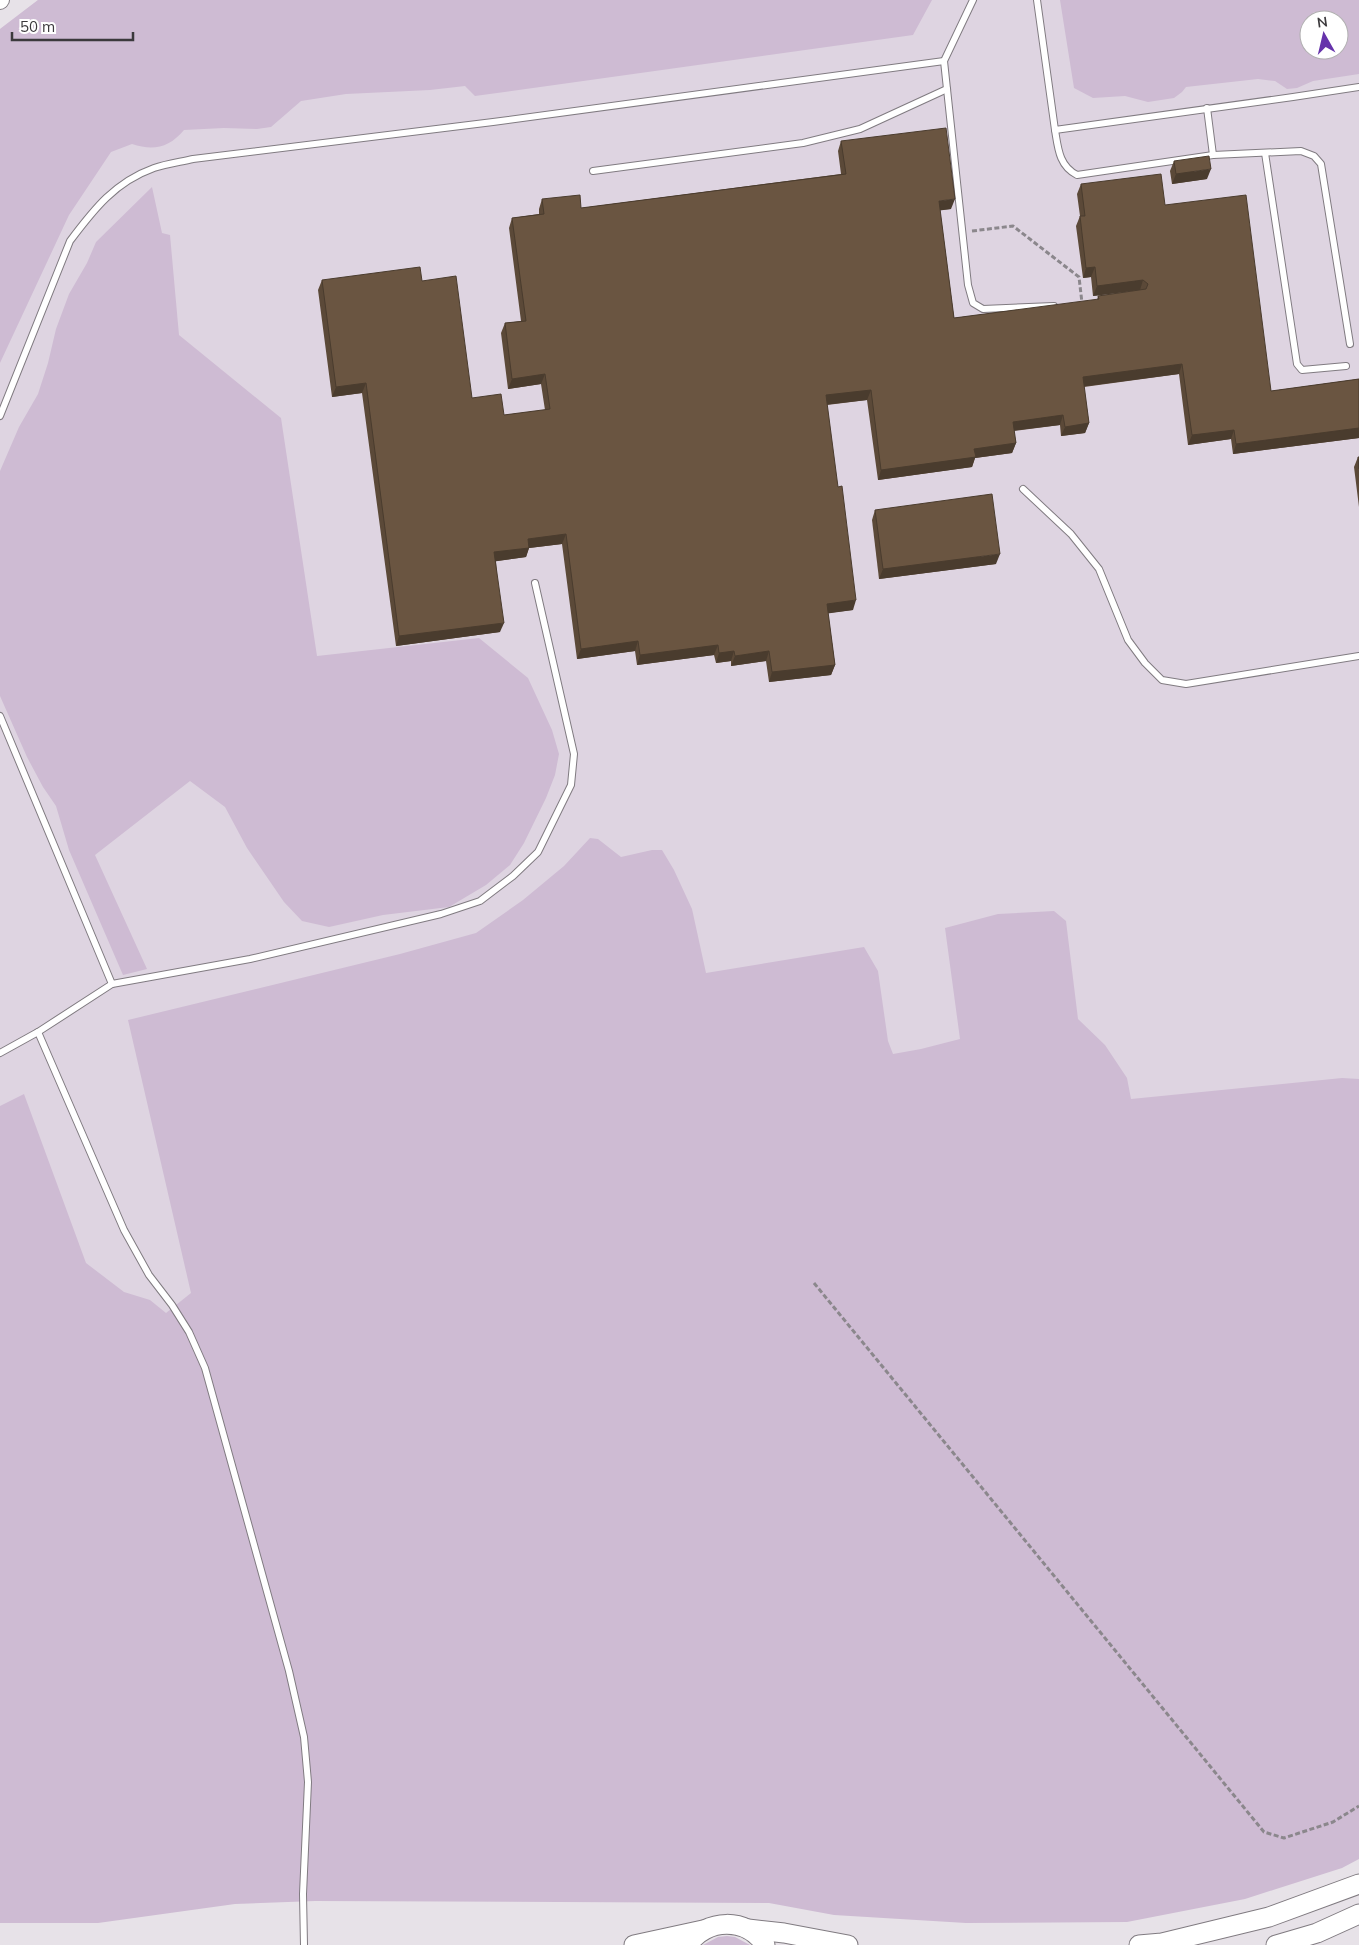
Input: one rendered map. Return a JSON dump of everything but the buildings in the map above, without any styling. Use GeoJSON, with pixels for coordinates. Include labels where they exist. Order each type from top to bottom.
{"type":"FeatureCollection","features":[{"type":"Feature","properties":{"kind":"main road"},"geometry":{"type":"LineString","coordinates":[[1140,1945],[1162,1942],[1269,1917],[1359,1884]]}},
{"type":"Feature","properties":{"kind":"main road"},"geometry":{"type":"LineString","coordinates":[[1276,1945],[1317,1933],[1359,1914]]}},
{"type":"Feature","properties":{"kind":"main road"},"geometry":{"type":"LineString","coordinates":[[634,1945],[704,1930],[718,1925],[732,1924],[748,1929],[784,1933],[848,1945]]}},
{"type":"Feature","properties":{"kind":"main road"},"geometry":{"type":"LineString","coordinates":[[748,1929],[761,1939],[765,1945]]}},
{"type":"Feature","properties":{"kind":"main road"},"geometry":{"type":"LineString","coordinates":[[688,1945],[692,1938],[704,1930]]}},
{"type":"Feature","properties":{"kind":"lane"},"geometry":{"type":"LineString","coordinates":[[973,0],[944,61],[968,284],[973,303],[983,309],[1082,303]]}},
{"type":"Feature","properties":{"kind":"lane"},"geometry":{"type":"LineString","coordinates":[[1037,0],[1055,130],[1061,159],[1068,171],[1077,174],[1213,155],[1301,151],[1314,156],[1321,164],[1350,344]]}},
{"type":"Feature","properties":{"kind":"lane"},"geometry":{"type":"LineString","coordinates":[[0,416],[70,241],[109,193],[129,180],[154,168],[192,159],[493,122],[944,61]]}},
{"type":"Feature","properties":{"kind":"lane"},"geometry":{"type":"LineString","coordinates":[[1055,130],[1359,87]]}},
{"type":"Feature","properties":{"kind":"lane"},"geometry":{"type":"LineString","coordinates":[[594,171],[803,143],[860,129],[947,89]]}},
{"type":"Feature","properties":{"kind":"lane"},"geometry":{"type":"LineString","coordinates":[[1207,108],[1213,155]]}},
{"type":"Feature","properties":{"kind":"lane"},"geometry":{"type":"LineString","coordinates":[[1265,153],[1296,364],[1302,370],[1346,366]]}},
{"type":"Feature","properties":{"kind":"lane"},"geometry":{"type":"LineString","coordinates":[[1023,489],[1071,534],[1099,569],[1128,640],[1145,663],[1162,680],[1186,684],[1359,656]]}},
{"type":"Feature","properties":{"kind":"lane"},"geometry":{"type":"LineString","coordinates":[[0,1052],[38,1032],[112,984],[250,959],[441,914],[480,901],[513,876],[538,852],[572,785],[574,754],[535,583]]}},
{"type":"Feature","properties":{"kind":"lane"},"geometry":{"type":"LineString","coordinates":[[0,716],[112,984]]}},
{"type":"Feature","properties":{"kind":"lane"},"geometry":{"type":"LineString","coordinates":[[38,1032],[124,1230],[149,1275],[172,1305],[189,1332],[205,1368],[286,1662],[304,1737],[308,1782],[303,1894],[304,1945]]}},
{"type":"Feature","properties":{"kind":"path"},"geometry":{"type":"LineString","coordinates":[[962,233],[1013,226],[1080,277],[1082,303]]}},
{"type":"Feature","properties":{"kind":"path"},"geometry":{"type":"LineString","coordinates":[[814,1283],[1264,1832],[1284,1838],[1333,1822],[1359,1806]]}},
{"type":"Feature","properties":{"kind":"shaded area"},"geometry":{"type":"Polygon","coordinates":[[[38,0],[1359,0],[1359,1197],[243,1314],[0,1354],[0,29],[38,0]]]}},
{"type":"Feature","properties":{"kind":"shaded area"},"geometry":{"type":"Polygon","coordinates":[[[38,0],[932,0],[913,35],[475,96],[465,86],[430,90],[346,94],[301,101],[271,127],[257,129],[184,130],[172,141],[160,146],[147,147],[132,144],[111,152],[69,215],[0,363],[0,29],[38,0]]]}},
{"type":"Feature","properties":{"kind":"shaded area"},"geometry":{"type":"Polygon","coordinates":[[[1060,0],[1359,0],[1359,74],[1313,81],[1297,88],[1287,89],[1275,81],[1258,79],[1186,87],[1174,98],[1148,102],[1125,96],[1093,98],[1074,88],[1060,0]]]}},
{"type":"Feature","properties":{"kind":"shaded area"},"geometry":{"type":"Polygon","coordinates":[[[152,187],[162,233],[170,235],[179,335],[281,418],[317,656],[479,638],[528,678],[552,730],[559,754],[555,775],[546,798],[524,843],[510,865],[486,885],[449,907],[383,915],[329,927],[302,921],[284,902],[247,848],[225,807],[190,781],[95,855],[147,969],[123,975],[69,850],[56,806],[43,787],[27,757],[0,696],[0,471],[19,427],[38,394],[56,329],[69,294],[87,263],[96,242],[152,187]]]}},
{"type":"Feature","properties":{"kind":"shaded area"},"geometry":{"type":"Polygon","coordinates":[[[590,838],[598,839],[621,857],[652,850],[662,850],[674,870],[692,909],[706,973],[864,947],[878,971],[888,1041],[893,1054],[960,1039],[945,928],[998,914],[1054,911],[1066,921],[1078,1019],[1105,1045],[1127,1078],[1131,1099],[1342,1078],[1359,1079],[1359,1859],[1342,1868],[1245,1899],[1127,1922],[966,1923],[834,1915],[769,1903],[315,1901],[235,1904],[98,1923],[0,1923],[0,1106],[24,1094],[86,1263],[124,1292],[150,1300],[166,1313],[191,1293],[128,1020],[400,954],[476,933],[523,900],[564,866],[590,838]]]}},
{"type":"Feature","properties":{"kind":"shaded area"},"geometry":{"type":"Polygon","coordinates":[[[718,1937],[735,1937],[750,1945],[703,1945],[718,1937]]]}}]}
